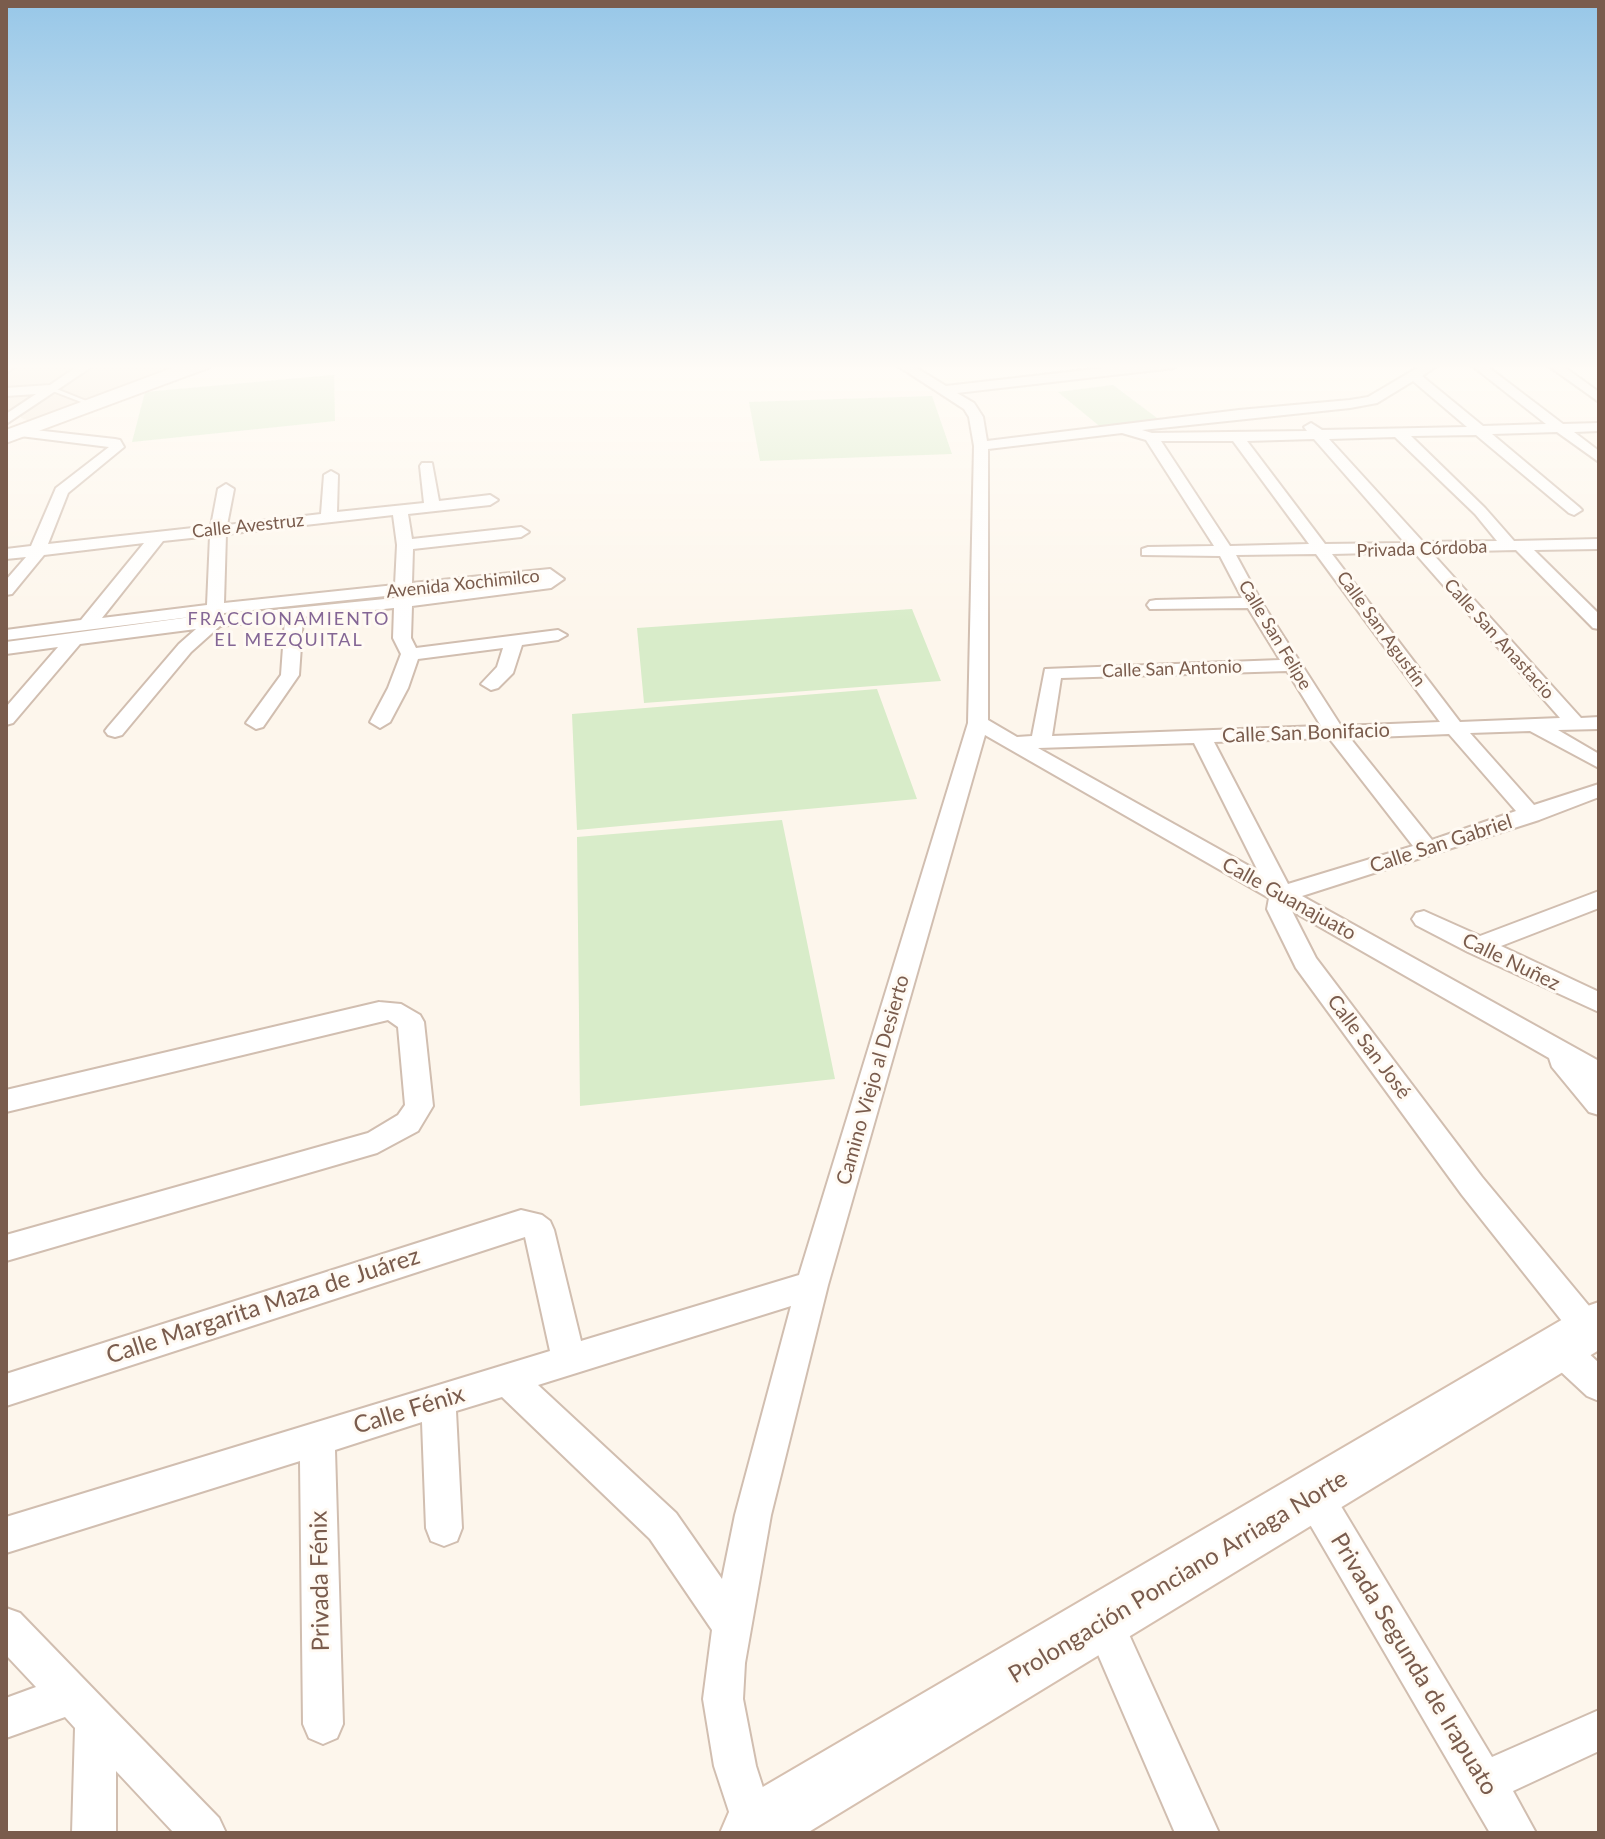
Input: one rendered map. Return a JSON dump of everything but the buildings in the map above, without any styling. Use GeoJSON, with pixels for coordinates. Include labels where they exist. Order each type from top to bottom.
{"type":"FeatureCollection","features":[{"type":"Feature","properties":{"kind":"street"},"geometry":{"type":"LineString","coordinates":[[16,457],[26,450]]}},
{"type":"Feature","properties":{"kind":"street"},"geometry":{"type":"LineString","coordinates":[[6,590],[38,550],[61,491],[113,450]]}},
{"type":"Feature","properties":{"kind":"street","name":"Camino Viejo al Desierto"},"geometry":{"type":"LineString","coordinates":[[753,1830],[735,1766],[723,1699],[725,1663],[753,1515],[812,1285],[978,723],[981,450]]}},
{"type":"Feature","properties":{"kind":"street","name":"Calle San Felipe"},"geometry":{"type":"LineString","coordinates":[[1159,450],[1227,553],[1253,603],[1335,732],[1427,849]]}},
{"type":"Feature","properties":{"kind":"street","name":"Calle San Agustín"},"geometry":{"type":"LineString","coordinates":[[1247,450],[1454,728],[1531,815]]}},
{"type":"Feature","properties":{"kind":"street","name":"Calle San Anastacio"},"geometry":{"type":"LineString","coordinates":[[1328,450],[1576,724]]}},
{"type":"Feature","properties":{"kind":"street"},"geometry":{"type":"LineString","coordinates":[[1416,450],[1599,624]]}},
{"type":"Feature","properties":{"kind":"street"},"geometry":{"type":"LineString","coordinates":[[1502,450],[1574,510]]}},
{"type":"Feature","properties":{"kind":"street"},"geometry":{"type":"LineString","coordinates":[[427,466],[432,505]]}},
{"type":"Feature","properties":{"kind":"street"},"geometry":{"type":"LineString","coordinates":[[329,518],[331,475]]}},
{"type":"Feature","properties":{"kind":"street"},"geometry":{"type":"LineString","coordinates":[[115,731],[215,615],[218,529],[226,489]]}},
{"type":"Feature","properties":{"kind":"street","name":"Calle Avestruz"},"geometry":{"type":"LineString","coordinates":[[6,554],[490,500]]}},
{"type":"Feature","properties":{"kind":"street"},"geometry":{"type":"LineString","coordinates":[[380,722],[398,688],[410,654],[402,638],[405,545],[400,512]]}},
{"type":"Feature","properties":{"kind":"street"},"geometry":{"type":"LineString","coordinates":[[405,545],[521,532]]}},
{"type":"Feature","properties":{"kind":"street"},"geometry":{"type":"LineString","coordinates":[[6,719],[157,538]]}},
{"type":"Feature","properties":{"kind":"street","name":"Privada Córdoba"},"geometry":{"type":"LineString","coordinates":[[1148,552],[1227,553],[1599,544]]}},
{"type":"Feature","properties":{"kind":"street","name":"Avenida Xochimilco"},"geometry":{"type":"LineString","coordinates":[[6,635],[80,632],[215,615],[404,597],[551,583],[556,579],[550,574],[404,597],[294,614],[215,615]]}},
{"type":"Feature","properties":{"kind":"street"},"geometry":{"type":"LineString","coordinates":[[1156,605],[1253,603]]}},
{"type":"Feature","properties":{"kind":"street"},"geometry":{"type":"LineString","coordinates":[[256,723],[290,675],[294,614]]}},
{"type":"Feature","properties":{"kind":"street","name":"Avenida Xochimilco"},"geometry":{"type":"LineString","coordinates":[[6,648],[80,632]]}},
{"type":"Feature","properties":{"kind":"street"},"geometry":{"type":"LineString","coordinates":[[410,654],[558,635]]}},
{"type":"Feature","properties":{"kind":"street"},"geometry":{"type":"LineString","coordinates":[[491,684],[506,669],[514,641]]}},
{"type":"Feature","properties":{"kind":"street","name":"Calle San Antonio"},"geometry":{"type":"LineString","coordinates":[[1041,742],[1052,673],[1292,665]]}},
{"type":"Feature","properties":{"kind":"street","name":"Calle Guanajuato"},"geometry":{"type":"LineString","coordinates":[[978,723],[1599,1074]]}},
{"type":"Feature","properties":{"kind":"street","name":"Calle San Bonifacio"},"geometry":{"type":"LineString","coordinates":[[1012,743],[1599,723]]}},
{"type":"Feature","properties":{"kind":"street"},"geometry":{"type":"LineString","coordinates":[[1533,725],[1599,762]]}},
{"type":"Feature","properties":{"kind":"street","name":"Calle San José"},"geometry":{"type":"LineString","coordinates":[[1201,736],[1281,894],[1279,909],[1305,962],[1582,1334],[1599,1385]]}},
{"type":"Feature","properties":{"kind":"street","name":"Calle San Gabriel"},"geometry":{"type":"LineString","coordinates":[[1281,894],[1531,815],[1599,790]]}},
{"type":"Feature","properties":{"kind":"street"},"geometry":{"type":"LineString","coordinates":[[1477,946],[1599,899]]}},
{"type":"Feature","properties":{"kind":"street","name":"Calle Nuñez"},"geometry":{"type":"LineString","coordinates":[[1424,919],[1599,1003]]}},
{"type":"Feature","properties":{"kind":"street"},"geometry":{"type":"LineString","coordinates":[[6,1101],[379,1011],[392,1011],[411,1022],[419,1106],[408,1123],[377,1142],[6,1248]]}},
{"type":"Feature","properties":{"kind":"street"},"geometry":{"type":"LineString","coordinates":[[1552,1047],[1599,1104]]}},
{"type":"Feature","properties":{"kind":"street","name":"Calle Margarita Maza de Juárez"},"geometry":{"type":"LineString","coordinates":[[6,1390],[521,1223],[531,1224],[539,1230],[569,1361]]}},
{"type":"Feature","properties":{"kind":"street","name":"Calle Fénix"},"geometry":{"type":"LineString","coordinates":[[6,1535],[812,1285]]}},
{"type":"Feature","properties":{"kind":"street","name":"Prolongación Ponciano Arriaga Norte"},"geometry":{"type":"LineString","coordinates":[[753,1830],[1582,1334]]}},
{"type":"Feature","properties":{"kind":"street"},"geometry":{"type":"LineString","coordinates":[[508,1380],[663,1526],[732,1626]]}},
{"type":"Feature","properties":{"kind":"street"},"geometry":{"type":"LineString","coordinates":[[438,1401],[444,1528]]}},
{"type":"Feature","properties":{"kind":"street","name":"Privada Fénix"},"geometry":{"type":"LineString","coordinates":[[317,1439],[323,1724]]}},
{"type":"Feature","properties":{"kind":"street","name":"Privada Segunda de Irapuato"},"geometry":{"type":"LineString","coordinates":[[1314,1496],[1514,1833]]}},
{"type":"Feature","properties":{"kind":"street"},"geometry":{"type":"LineString","coordinates":[[1103,1622],[1197,1833]]}},
{"type":"Feature","properties":{"kind":"street"},"geometry":{"type":"LineString","coordinates":[[6,1627],[204,1833]]}},
{"type":"Feature","properties":{"kind":"street"},"geometry":{"type":"LineString","coordinates":[[6,1718],[84,1707]]}},
{"type":"Feature","properties":{"kind":"street"},"geometry":{"type":"LineString","coordinates":[[84,1707],[94,1833]]}},
{"type":"Feature","properties":{"kind":"street"},"geometry":{"type":"LineString","coordinates":[[1484,1782],[1599,1730]]}},
{"type":"Feature","properties":{"kind":"green space"},"geometry":{"type":"Polygon","coordinates":[[[758,450],[951,450],[952,454],[760,461],[758,450]]]}},
{"type":"Feature","properties":{"kind":"green space"},"geometry":{"type":"Polygon","coordinates":[[[912,609],[941,681],[644,703],[637,628],[912,609]]]}},
{"type":"Feature","properties":{"kind":"green space"},"geometry":{"type":"Polygon","coordinates":[[[877,689],[917,799],[577,830],[572,714],[877,689]]]}},
{"type":"Feature","properties":{"kind":"green space"},"geometry":{"type":"Polygon","coordinates":[[[782,820],[835,1079],[580,1106],[577,837],[782,820]]]}},
{"type":"Feature","properties":{"kind":"district","name":"FRACCIONAMIENTO EL MEZQUITAL"},"geometry":{"type":"Point","coordinates":[289,629]}}]}
